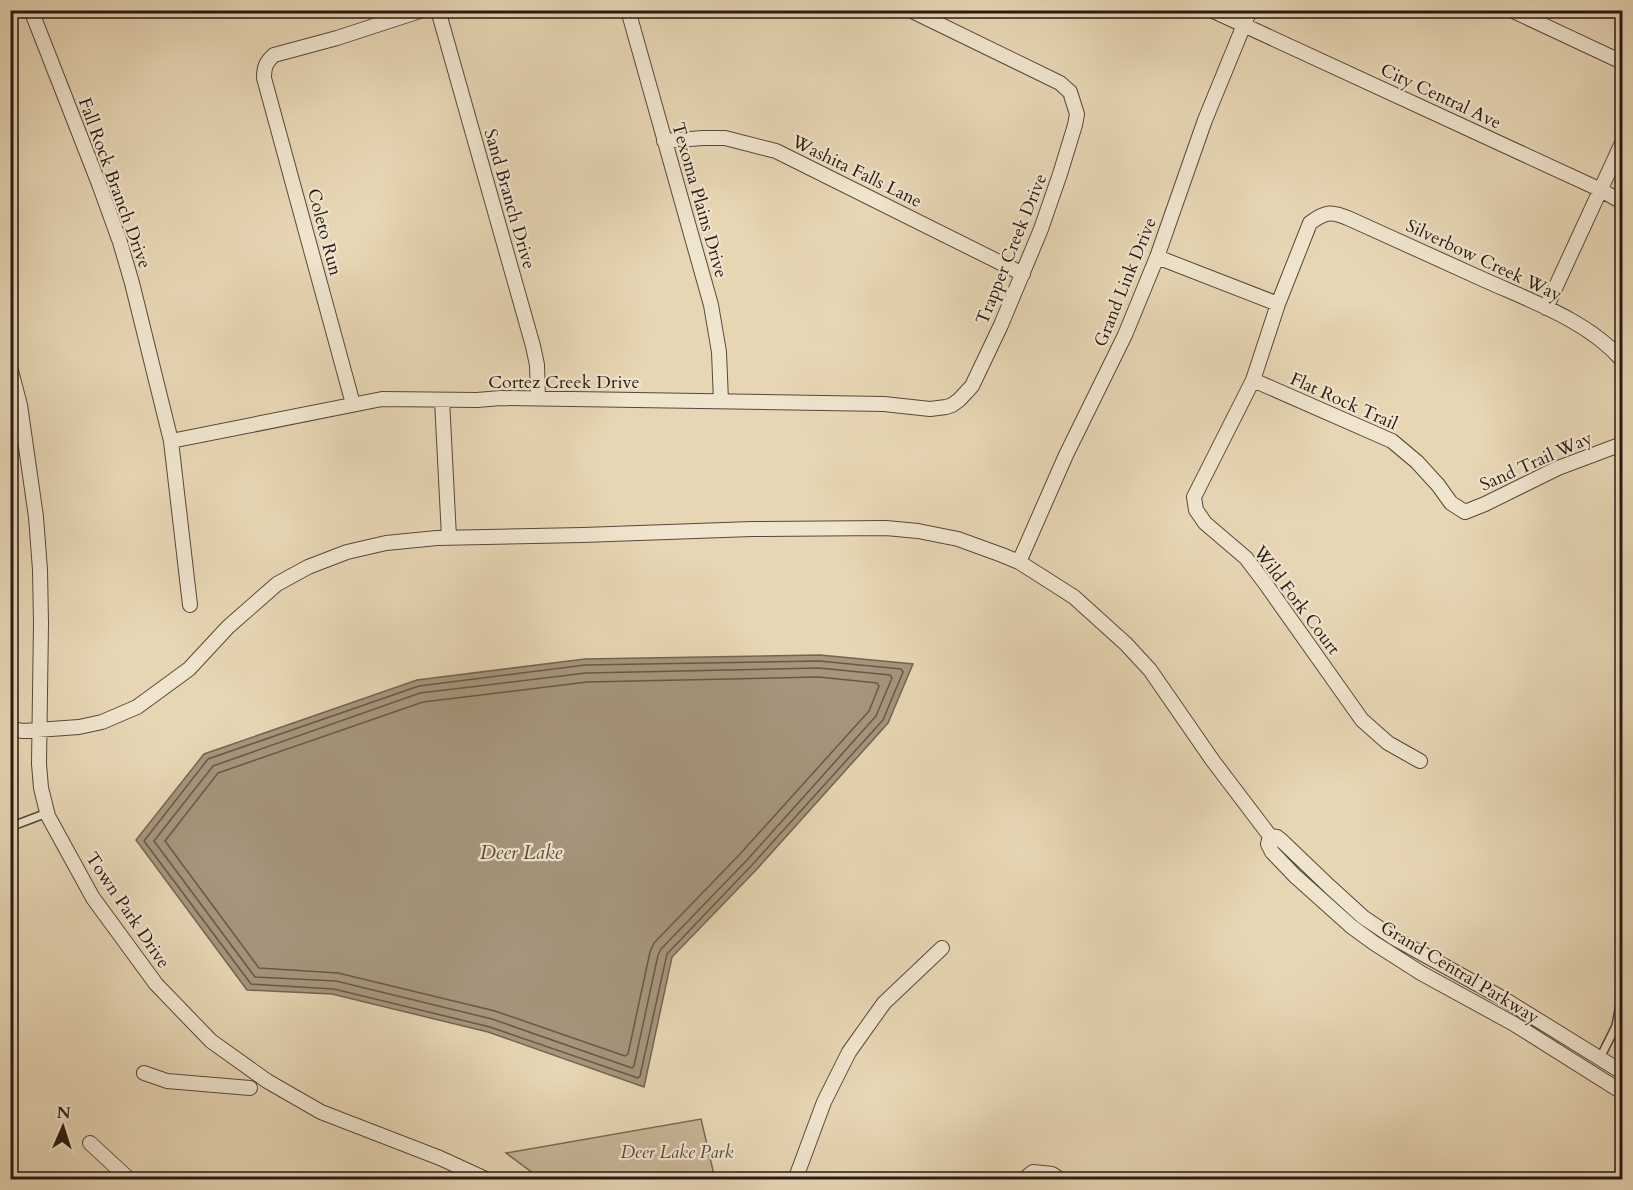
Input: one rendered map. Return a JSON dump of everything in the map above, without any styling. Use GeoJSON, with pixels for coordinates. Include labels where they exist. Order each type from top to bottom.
{"type":"FeatureCollection","features":[{"type":"Feature","properties":{"kind":"street","name":"Fall Rock Branch Drive"},"geometry":{"type":"LineString","coordinates":[[31,10],[120,242],[147,340],[171,441],[189,604]]}},
{"type":"Feature","properties":{"kind":"street","name":"Coleto Run"},"geometry":{"type":"LineString","coordinates":[[353,404],[264,78],[264,68],[274,55],[337,38],[423,10]]}},
{"type":"Feature","properties":{"kind":"street","name":"Sand Branch Drive"},"geometry":{"type":"LineString","coordinates":[[438,10],[533,346],[537,365],[538,398]]}},
{"type":"Feature","properties":{"kind":"street","name":"Texoma Plains Drive"},"geometry":{"type":"LineString","coordinates":[[628,10],[711,305],[719,351],[721,401]]}},
{"type":"Feature","properties":{"kind":"street"},"geometry":{"type":"LineString","coordinates":[[910,10],[929,15]]}},
{"type":"Feature","properties":{"kind":"street","name":"City Central Ave"},"geometry":{"type":"LineString","coordinates":[[1211,10],[1623,202]]}},
{"type":"Feature","properties":{"kind":"street","name":"Grand Link Drive"},"geometry":{"type":"LineString","coordinates":[[1019,562],[1066,455],[1125,335],[1157,257],[1205,120],[1250,10]]}},
{"type":"Feature","properties":{"kind":"street"},"geometry":{"type":"LineString","coordinates":[[1512,10],[1623,62]]}},
{"type":"Feature","properties":{"kind":"street","name":"Trapper Creek Drive"},"geometry":{"type":"LineString","coordinates":[[929,15],[1060,83],[1070,92],[1077,114],[1041,230],[1023,274],[972,386],[959,400]]}},
{"type":"Feature","properties":{"kind":"street","name":"Washita Falls Lane"},"geometry":{"type":"LineString","coordinates":[[664,141],[725,138],[776,151],[1023,274]]}},
{"type":"Feature","properties":{"kind":"street"},"geometry":{"type":"LineString","coordinates":[[1546,308],[1623,143]]}},
{"type":"Feature","properties":{"kind":"street","name":"Silverbow Creek Way"},"geometry":{"type":"LineString","coordinates":[[1321,214],[1335,213],[1546,308],[1593,333],[1623,360]]}},
{"type":"Feature","properties":{"kind":"street","name":"Wild Fork Court"},"geometry":{"type":"LineString","coordinates":[[1321,214],[1310,223],[1278,304],[1253,380],[1194,497],[1196,510],[1205,523],[1246,558],[1362,720],[1388,744],[1420,761]]}},
{"type":"Feature","properties":{"kind":"street"},"geometry":{"type":"LineString","coordinates":[[1157,257],[1278,304]]}},
{"type":"Feature","properties":{"kind":"street","name":"Town Park Drive"},"geometry":{"type":"LineString","coordinates":[[10,367],[20,405],[36,517],[40,570],[39,764],[41,788],[48,813],[93,898],[156,984],[211,1041],[267,1081],[321,1112],[466,1175],[488,1179]]}},
{"type":"Feature","properties":{"kind":"street","name":"Flat Rock Trail"},"geometry":{"type":"LineString","coordinates":[[1253,380],[1392,441],[1417,462],[1438,485],[1450,503],[1465,512]]}},
{"type":"Feature","properties":{"kind":"street","name":"Cortez Creek Drive"},"geometry":{"type":"LineString","coordinates":[[171,441],[382,399],[538,398],[721,401],[884,404],[930,409],[946,407],[959,400]]}},
{"type":"Feature","properties":{"kind":"street"},"geometry":{"type":"LineString","coordinates":[[442,400],[449,537]]}},
{"type":"Feature","properties":{"kind":"street","name":"Sand Trail Way"},"geometry":{"type":"LineString","coordinates":[[1465,512],[1558,468],[1623,444]]}},
{"type":"Feature","properties":{"kind":"street"},"geometry":{"type":"LineString","coordinates":[[10,729],[23,731],[79,727],[102,722],[137,708],[189,669],[228,627],[277,584],[308,567],[347,552],[386,543],[449,537],[886,528],[918,531],[958,539],[1019,562],[1074,597],[1126,644],[1150,670],[1213,761],[1269,836]]}},
{"type":"Feature","properties":{"kind":"street","name":"Grand Central Parkway"},"geometry":{"type":"LineString","coordinates":[[1623,1072],[1504,999],[1394,938],[1363,917],[1282,841],[1277,837],[1269,836],[1268,844],[1272,852],[1295,876],[1352,927],[1374,943],[1413,968],[1504,1018],[1623,1092]]}},
{"type":"Feature","properties":{"kind":"street"},"geometry":{"type":"LineString","coordinates":[[795,1179],[824,1102],[849,1052],[884,1003],[942,948]]}},
{"type":"Feature","properties":{"kind":"street"},"geometry":{"type":"LineString","coordinates":[[144,1073],[167,1081],[250,1088]]}},
{"type":"Feature","properties":{"kind":"street"},"geometry":{"type":"LineString","coordinates":[[90,1143],[130,1179]]}},
{"type":"Feature","properties":{"kind":"street"},"geometry":{"type":"LineString","coordinates":[[1028,1176],[1052,1174],[1061,1179]]}},
{"type":"Feature","properties":{"kind":"lane"},"geometry":{"type":"LineString","coordinates":[[10,827],[48,813]]}},
{"type":"Feature","properties":{"kind":"lane"},"geometry":{"type":"LineString","coordinates":[[1600,1058],[1619,1027],[1623,994]]}},
{"type":"Feature","properties":{"kind":"green space","name":"Deer Lake Park"},"geometry":{"type":"Polygon","coordinates":[[[701,1119],[715,1179],[541,1179],[506,1153],[701,1119]]]}},
{"type":"Feature","properties":{"kind":"water","name":"Deer Lake"},"geometry":{"type":"Polygon","coordinates":[[[820,655],[913,664],[888,723],[757,869],[672,957],[644,1087],[488,1032],[332,994],[247,990],[136,840],[204,754],[417,680],[585,659],[820,655]]]}}]}
